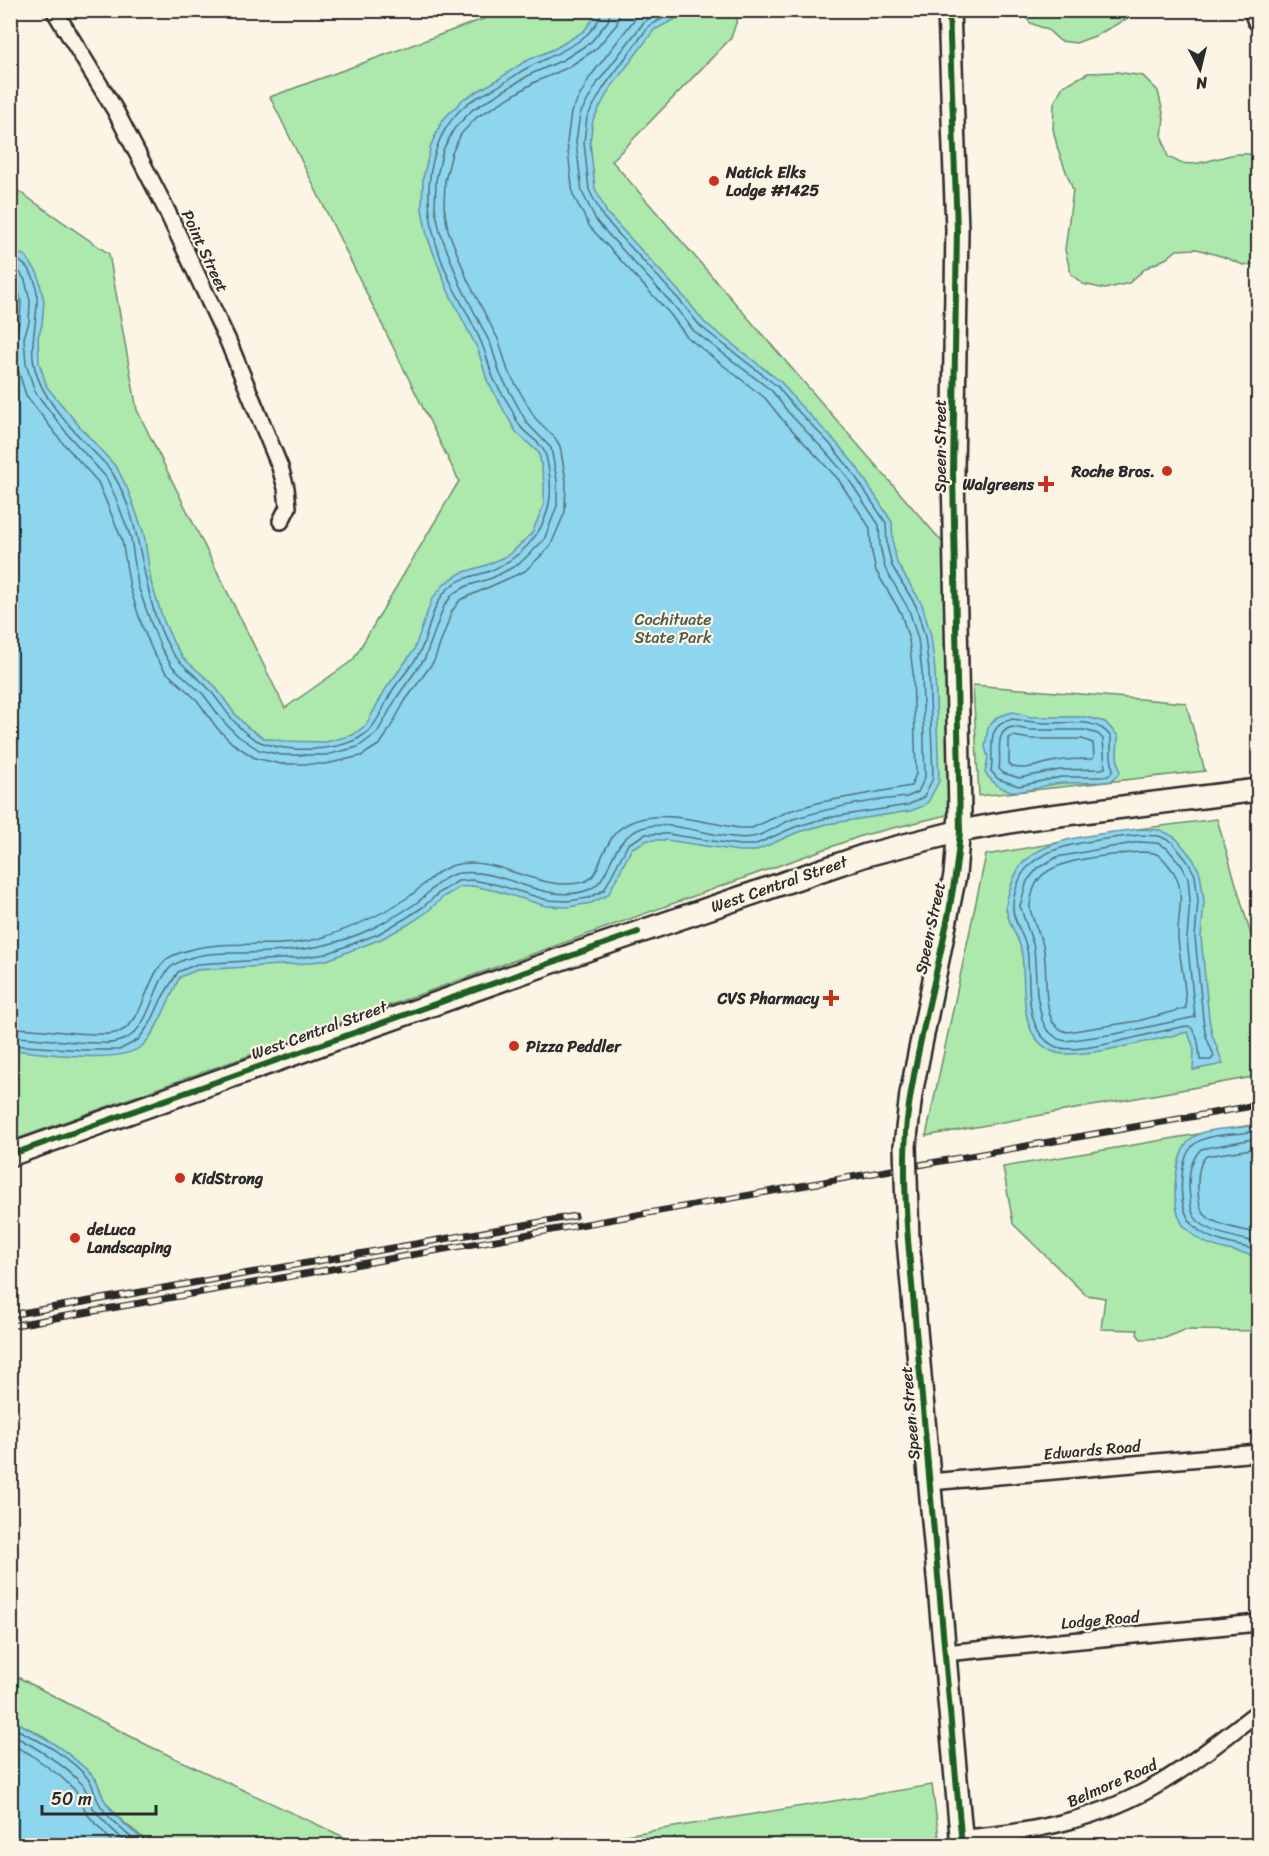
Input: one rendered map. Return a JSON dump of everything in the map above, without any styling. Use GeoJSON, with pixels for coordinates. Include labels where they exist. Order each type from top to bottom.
{"type":"FeatureCollection","features":[{"type":"Feature","properties":{"kind":"street","name":"Point Street"},"geometry":{"type":"LineString","coordinates":[[54,10],[115,110],[166,209],[228,341],[280,467],[288,507],[281,521]]}},
{"type":"Feature","properties":{"kind":"street","name":"Speen Street"},"geometry":{"type":"LineString","coordinates":[[949,10],[956,182],[953,474],[960,831],[955,874],[911,1094],[905,1146],[908,1240],[962,1842]]}},
{"type":"Feature","properties":{"kind":"street"},"geometry":{"type":"LineString","coordinates":[[1255,10],[1258,19]]}},
{"type":"Feature","properties":{"kind":"street","name":"West Central Street"},"geometry":{"type":"LineString","coordinates":[[10,1155],[489,984],[866,855],[960,831],[1027,819],[1258,790]]}},
{"type":"Feature","properties":{"kind":"street","name":"Edwards Road"},"geometry":{"type":"LineString","coordinates":[[930,1482],[1258,1453]]}},
{"type":"Feature","properties":{"kind":"street","name":"Lodge Road"},"geometry":{"type":"LineString","coordinates":[[945,1653],[1258,1623]]}},
{"type":"Feature","properties":{"kind":"street","name":"Belmore Road"},"geometry":{"type":"LineString","coordinates":[[962,1842],[1051,1827],[1123,1801],[1164,1781],[1258,1712]]}},
{"type":"Feature","properties":{"kind":"green space","name":"Cochituate State Park"},"geometry":{"type":"Polygon","coordinates":[[[505,11],[740,11],[731,38],[612,161],[944,544],[950,805],[947,815],[864,835],[11,1141],[11,186],[109,254],[137,410],[285,708],[353,660],[459,481],[270,97],[505,11]]]}},
{"type":"Feature","properties":{"kind":"green space"},"geometry":{"type":"Polygon","coordinates":[[[1021,11],[1151,11],[1130,17],[1095,36],[1076,43],[1060,41],[1048,30],[1030,23],[1021,11]]]}},
{"type":"Feature","properties":{"kind":"green space"},"geometry":{"type":"Polygon","coordinates":[[[1117,72],[1143,76],[1158,91],[1164,117],[1162,137],[1168,157],[1181,163],[1191,164],[1238,154],[1258,156],[1258,264],[1243,265],[1197,249],[1177,250],[1167,258],[1146,268],[1129,283],[1105,289],[1083,284],[1071,274],[1065,250],[1073,190],[1053,129],[1054,103],[1063,86],[1088,73],[1117,72]]]}},
{"type":"Feature","properties":{"kind":"green space"},"geometry":{"type":"Polygon","coordinates":[[[973,685],[1186,703],[1205,771],[979,796],[973,685]]]}},
{"type":"Feature","properties":{"kind":"green space"},"geometry":{"type":"Polygon","coordinates":[[[1217,819],[1258,959],[1258,1076],[926,1136],[986,855],[1138,829],[1217,819]]]}},
{"type":"Feature","properties":{"kind":"green space"},"geometry":{"type":"Polygon","coordinates":[[[1258,1124],[1258,1331],[1185,1330],[1165,1338],[1141,1339],[1137,1334],[1138,1330],[1101,1329],[1105,1298],[1086,1295],[1013,1224],[1003,1167],[1258,1124]]]}},
{"type":"Feature","properties":{"kind":"green space"},"geometry":{"type":"Polygon","coordinates":[[[10,1673],[149,1746],[361,1845],[152,1845],[121,1820],[104,1800],[96,1779],[41,1735],[11,1719],[10,1673]]]}},
{"type":"Feature","properties":{"kind":"green space"},"geometry":{"type":"Polygon","coordinates":[[[932,1785],[940,1845],[564,1845],[932,1785]]]}},
{"type":"Feature","properties":{"kind":"water","name":"Cochituate State Park"},"geometry":{"type":"Polygon","coordinates":[[[599,11],[691,11],[654,30],[609,90],[593,120],[590,142],[595,188],[607,213],[687,300],[704,322],[781,382],[834,440],[856,466],[892,522],[897,563],[922,604],[931,636],[935,671],[939,781],[928,802],[910,811],[827,824],[796,833],[755,851],[739,851],[666,840],[648,840],[632,848],[608,895],[591,903],[568,907],[546,906],[497,891],[473,886],[460,887],[443,897],[409,924],[381,939],[327,960],[197,970],[180,977],[148,1040],[131,1052],[98,1057],[11,1050],[11,250],[26,256],[38,274],[44,301],[42,325],[38,337],[39,362],[47,387],[117,468],[128,490],[144,534],[151,582],[163,619],[183,658],[214,685],[247,727],[264,738],[326,742],[353,735],[366,725],[385,690],[414,650],[432,599],[445,583],[461,573],[487,565],[510,554],[532,533],[544,504],[544,482],[539,453],[516,432],[487,380],[478,350],[448,291],[427,236],[422,209],[423,178],[431,145],[442,121],[463,99],[524,62],[556,48],[584,31],[599,11]]]}},
{"type":"Feature","properties":{"kind":"water"},"geometry":{"type":"Polygon","coordinates":[[[1013,712],[1031,717],[1086,717],[1105,722],[1118,736],[1117,756],[1120,773],[1111,781],[1105,782],[1051,784],[1021,791],[1003,789],[985,773],[988,757],[985,747],[988,728],[997,717],[1013,712]]]}},
{"type":"Feature","properties":{"kind":"water"},"geometry":{"type":"Polygon","coordinates":[[[1138,829],[1161,830],[1176,838],[1193,859],[1200,873],[1204,901],[1201,937],[1209,1019],[1223,1064],[1193,1070],[1194,1049],[1188,1032],[1080,1054],[1054,1052],[1041,1044],[1033,1034],[1028,1021],[1021,949],[1006,906],[1019,868],[1033,855],[1060,842],[1138,829]]]}},
{"type":"Feature","properties":{"kind":"water"},"geometry":{"type":"Polygon","coordinates":[[[1258,1124],[1258,1256],[1218,1247],[1197,1238],[1183,1225],[1179,1217],[1175,1194],[1177,1167],[1186,1145],[1192,1138],[1198,1134],[1215,1130],[1258,1124]]]}},
{"type":"Feature","properties":{"kind":"water"},"geometry":{"type":"Polygon","coordinates":[[[10,1719],[33,1731],[75,1759],[95,1779],[103,1798],[115,1814],[152,1845],[11,1845],[10,1719]]]}},
{"type":"Feature","properties":{"kind":"railway"},"geometry":{"type":"LineString","coordinates":[[10,1326],[1258,1105]]}},
{"type":"Feature","properties":{"kind":"railway"},"geometry":{"type":"LineString","coordinates":[[10,1315],[575,1216]]}},
{"type":"Feature","properties":{"kind":"cycle path"},"geometry":{"type":"LineString","coordinates":[[949,10],[957,230],[953,473],[960,831],[950,904],[912,1084],[906,1135],[905,1195],[962,1846]]}},
{"type":"Feature","properties":{"kind":"cycle path"},"geometry":{"type":"LineString","coordinates":[[10,1155],[638,932]]}},
{"type":"Feature","properties":{"kind":"place","name":"Natick Elks Lodge #1425"},"geometry":{"type":"Point","coordinates":[714,181]}},
{"type":"Feature","properties":{"kind":"place","name":"Roche Bros."},"geometry":{"type":"Point","coordinates":[1167,471]}},
{"type":"Feature","properties":{"kind":"place","name":"Walgreens"},"geometry":{"type":"Point","coordinates":[1046,484]}},
{"type":"Feature","properties":{"kind":"place","name":"CVS Pharmacy"},"geometry":{"type":"Point","coordinates":[831,998]}},
{"type":"Feature","properties":{"kind":"place","name":"Pizza Peddler"},"geometry":{"type":"Point","coordinates":[514,1046]}},
{"type":"Feature","properties":{"kind":"place","name":"KidStrong"},"geometry":{"type":"Point","coordinates":[180,1178]}},
{"type":"Feature","properties":{"kind":"place","name":"deLuca Landscaping"},"geometry":{"type":"Point","coordinates":[75,1238]}}]}
